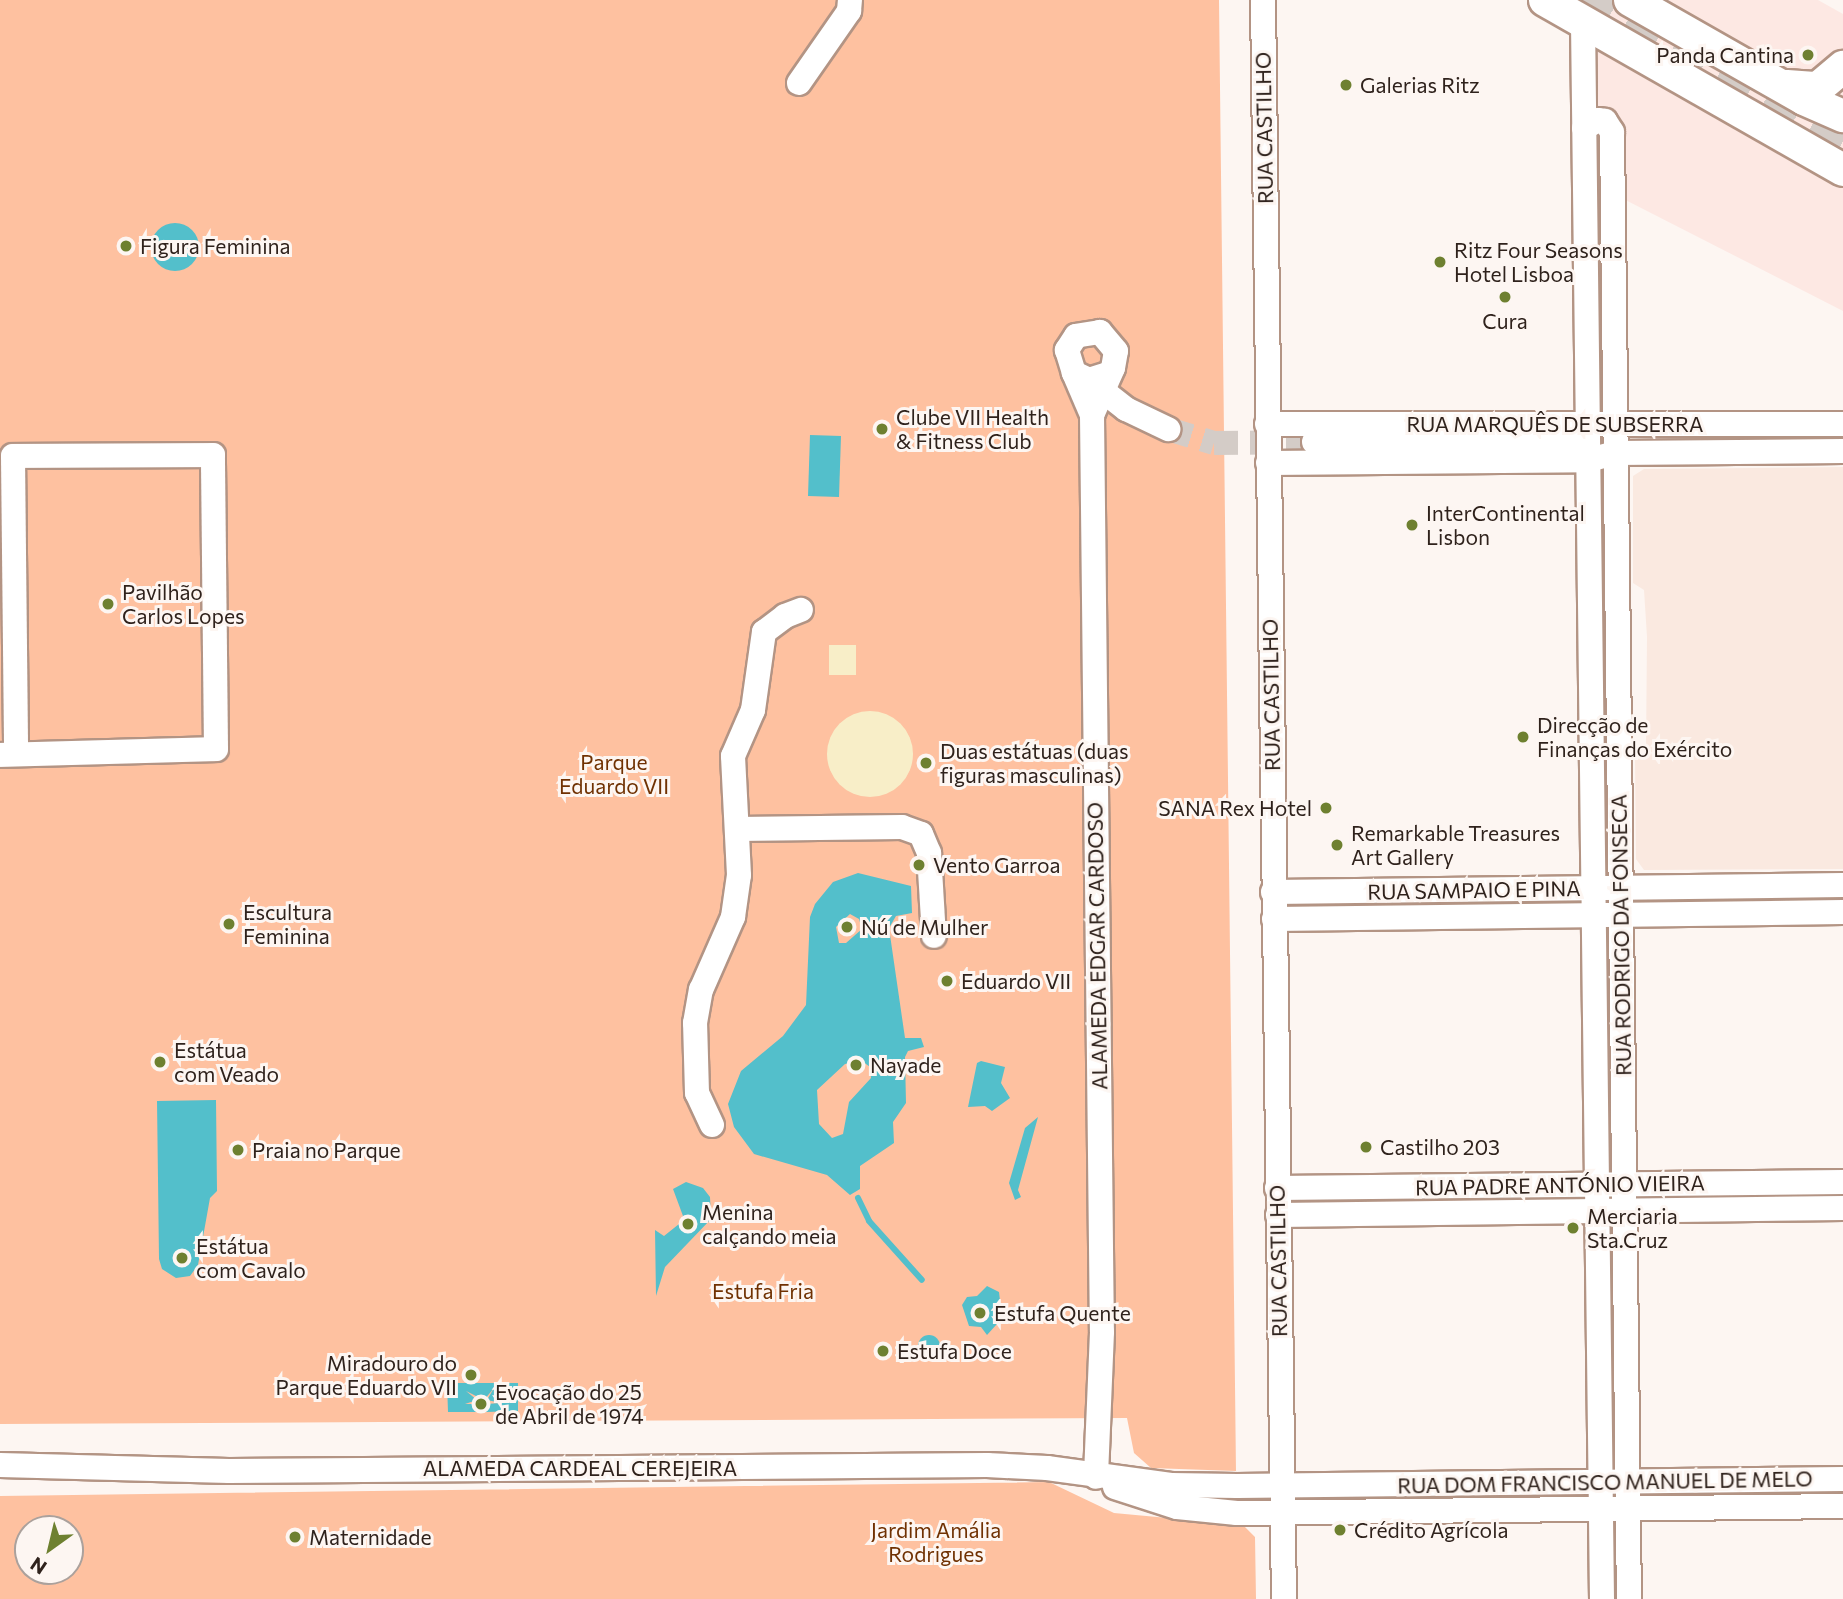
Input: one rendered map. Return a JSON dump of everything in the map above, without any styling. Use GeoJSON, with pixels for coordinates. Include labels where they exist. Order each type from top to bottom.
{"type":"FeatureCollection","features":[{"type":"Feature","properties":{"kind":"main road"},"geometry":{"type":"LineString","coordinates":[[1545,0],[1843,170]]}},
{"type":"Feature","properties":{"kind":"main road"},"geometry":{"type":"LineString","coordinates":[[1630,0],[1781,86],[1843,116]]}},
{"type":"Feature","properties":{"kind":"main road"},"geometry":{"type":"LineString","coordinates":[[1781,86],[1818,88],[1843,67]]}},
{"type":"Feature","properties":{"kind":"street"},"geometry":{"type":"LineString","coordinates":[[799,83],[849,11],[850,0]]}},
{"type":"Feature","properties":{"kind":"street","name":"RUA CASTILHO"},"geometry":{"type":"LineString","coordinates":[[1263,0],[1284,1599]]}},
{"type":"Feature","properties":{"kind":"street","name":"RUA RODRIGO DA FONSECA"},"geometry":{"type":"LineString","coordinates":[[1583,22],[1602,1599]]}},
{"type":"Feature","properties":{"kind":"street","name":"RUA RODRIGO DA FONSECA"},"geometry":{"type":"LineString","coordinates":[[1584,128],[1598,120],[1605,121],[1612,132],[1629,1599]]}},
{"type":"Feature","properties":{"kind":"street"},"geometry":{"type":"LineString","coordinates":[[1586,272],[1613,271]]}},
{"type":"Feature","properties":{"kind":"street","name":"ALAMEDA EDGAR CARDOSO"},"geometry":{"type":"LineString","coordinates":[[1096,1477],[1102,1332],[1092,415],[1097,377],[1126,409],[1159,424]]}},
{"type":"Feature","properties":{"kind":"street","name":"RUA MARQUÊS DE SUBSERRA"},"geometry":{"type":"LineString","coordinates":[[1267,424],[1588,440],[1615,453],[1843,451]]}},
{"type":"Feature","properties":{"kind":"street","name":"RUA MARQUÊS DE SUBSERRA"},"geometry":{"type":"LineString","coordinates":[[1268,463],[1588,440],[1615,426],[1843,424]]}},
{"type":"Feature","properties":{"kind":"street","name":"RUA MARQUÊS DE SUBSERRA"},"geometry":{"type":"LineString","coordinates":[[1314,442],[1588,440]]}},
{"type":"Feature","properties":{"kind":"street"},"geometry":{"type":"LineString","coordinates":[[213,455],[216,749],[8,755],[13,456],[213,455]]}},
{"type":"Feature","properties":{"kind":"street"},"geometry":{"type":"LineString","coordinates":[[712,1125],[697,1093],[695,1023],[701,989],[733,917],[739,875],[733,755],[753,710],[764,632],[785,616],[802,610]]}},
{"type":"Feature","properties":{"kind":"street"},"geometry":{"type":"LineString","coordinates":[[737,829],[902,827],[921,834],[929,853],[934,936]]}},
{"type":"Feature","properties":{"kind":"street","name":"RUA SAMPAIO E PINA"},"geometry":{"type":"LineString","coordinates":[[1273,892],[1843,885]]}},
{"type":"Feature","properties":{"kind":"street","name":"RUA SAMPAIO E PINA"},"geometry":{"type":"LineString","coordinates":[[1274,919],[1843,912]]}},
{"type":"Feature","properties":{"kind":"street","name":"RUA PADRE ANTÓNIO VIEIRA"},"geometry":{"type":"LineString","coordinates":[[1278,1188],[1843,1182]]}},
{"type":"Feature","properties":{"kind":"street","name":"RUA PADRE ANTÓNIO VIEIRA"},"geometry":{"type":"LineString","coordinates":[[1278,1215],[1843,1208]]}},
{"type":"Feature","properties":{"kind":"street","name":"ALAMEDA CARDEAL CEREJEIRA"},"geometry":{"type":"LineString","coordinates":[[0,1465],[63,1470],[987,1465],[1047,1468],[1096,1477]]}},
{"type":"Feature","properties":{"kind":"street","name":"ALAMEDA CARDEAL CEREJEIRA"},"geometry":{"type":"LineString","coordinates":[[0,1481],[63,1470]]}},
{"type":"Feature","properties":{"kind":"street","name":"RUA DOM FRANCISCO MANUEL DE MELO"},"geometry":{"type":"LineString","coordinates":[[1096,1477],[1171,1485],[1282,1486],[1843,1479]]}},
{"type":"Feature","properties":{"kind":"street","name":"RUA DOM FRANCISCO MANUEL DE MELO"},"geometry":{"type":"LineString","coordinates":[[1096,1477],[1132,1496],[1177,1507],[1282,1512],[1843,1506]]}},
{"type":"Feature","properties":{"kind":"street","name":"RUA DOM FRANCISCO MANUEL DE MELO"},"geometry":{"type":"LineString","coordinates":[[1366,1485],[1356,1498],[1367,1511]]}},
{"type":"Feature","properties":{"kind":"shaded area"},"geometry":{"type":"Polygon","coordinates":[[[1590,0],[1818,0],[1843,14],[1843,311],[1600,187],[1590,0]]]}},
{"type":"Feature","properties":{"kind":"shaded area"},"geometry":{"type":"Polygon","coordinates":[[[1843,467],[1843,869],[1644,870],[1636,859],[1635,757],[1643,754],[1646,747],[1647,637],[1644,590],[1633,583],[1633,476],[1644,469],[1843,467]]]}},
{"type":"Feature","properties":{"kind":"green space","name":"Parque Eduardo VII"},"geometry":{"type":"Polygon","coordinates":[[[0,0],[1219,0],[1236,1471],[1151,1468],[1134,1453],[1127,1418],[0,1424],[0,0]]]}},
{"type":"Feature","properties":{"kind":"green space"},"geometry":{"type":"Polygon","coordinates":[[[1594,127],[1602,127],[1603,262],[1599,263],[1596,262],[1594,127]]]}},
{"type":"Feature","properties":{"kind":"green space","name":"Jardim Amália Rodrigues"},"geometry":{"type":"Polygon","coordinates":[[[1049,1482],[1114,1513],[1243,1525],[1255,1537],[1256,1599],[0,1599],[0,1496],[1049,1482]]]}},
{"type":"Feature","properties":{"kind":"sand"},"geometry":{"type":"Polygon","coordinates":[[[829,645],[856,645],[856,675],[829,675],[829,645]]]}},
{"type":"Feature","properties":{"kind":"sand"},"geometry":{"type":"Polygon","coordinates":[[[862,711],[878,711],[901,723],[910,737],[913,754],[910,771],[901,785],[878,797],[862,797],[846,790],[834,778],[827,762],[827,746],[834,730],[846,718],[862,711]]]}},
{"type":"Feature","properties":{"kind":"water"},"geometry":{"type":"Polygon","coordinates":[[[175,223],[184,224],[192,230],[198,238],[198,256],[192,264],[184,270],[175,271],[166,270],[158,264],[152,256],[151,247],[152,238],[158,230],[166,224],[175,223]]]}},
{"type":"Feature","properties":{"kind":"water"},"geometry":{"type":"Polygon","coordinates":[[[810,435],[841,436],[839,497],[808,496],[810,435]]]}},
{"type":"Feature","properties":{"kind":"water"},"geometry":{"type":"Polygon","coordinates":[[[858,873],[911,886],[912,913],[896,916],[889,928],[905,1038],[921,1038],[924,1047],[908,1051],[905,1057],[906,1103],[893,1122],[894,1143],[860,1166],[860,1189],[850,1195],[827,1175],[754,1154],[734,1127],[728,1104],[741,1071],[783,1036],[806,1005],[810,917],[815,904],[833,882],[858,873]],[[850,914],[836,927],[839,943],[846,943],[862,929],[859,919],[850,914]],[[862,1061],[845,1064],[817,1090],[819,1124],[832,1138],[843,1134],[849,1102],[871,1078],[870,1067],[862,1061]]]}},
{"type":"Feature","properties":{"kind":"water"},"geometry":{"type":"Polygon","coordinates":[[[981,1061],[1005,1067],[1001,1083],[1010,1098],[992,1111],[985,1106],[968,1107],[977,1063],[981,1061]]]}},
{"type":"Feature","properties":{"kind":"water"},"geometry":{"type":"Polygon","coordinates":[[[216,1100],[217,1191],[210,1198],[198,1265],[190,1276],[176,1278],[162,1269],[159,1259],[157,1101],[216,1100]]]}},
{"type":"Feature","properties":{"kind":"water"},"geometry":{"type":"Polygon","coordinates":[[[1038,1117],[1018,1190],[1021,1197],[1015,1200],[1009,1183],[1025,1128],[1038,1117]]]}},
{"type":"Feature","properties":{"kind":"water"},"geometry":{"type":"Polygon","coordinates":[[[686,1182],[703,1188],[710,1197],[711,1219],[665,1267],[656,1296],[655,1230],[664,1236],[679,1224],[683,1216],[673,1189],[686,1182]]]}},
{"type":"Feature","properties":{"kind":"water"},"geometry":{"type":"Polygon","coordinates":[[[987,1286],[999,1292],[1001,1309],[997,1324],[987,1335],[981,1327],[969,1326],[962,1305],[967,1297],[977,1296],[987,1286]]]}},
{"type":"Feature","properties":{"kind":"water"},"geometry":{"type":"Polygon","coordinates":[[[929,1335],[939,1342],[940,1346],[933,1356],[929,1357],[919,1350],[918,1346],[925,1336],[929,1335]]]}},
{"type":"Feature","properties":{"kind":"water"},"geometry":{"type":"Polygon","coordinates":[[[447,1383],[518,1383],[518,1411],[486,1412],[486,1404],[501,1403],[487,1400],[494,1388],[484,1400],[466,1391],[477,1400],[465,1404],[480,1404],[480,1412],[448,1412],[447,1383]]]}},
{"type":"Feature","properties":{"kind":"waterway"},"geometry":{"type":"LineString","coordinates":[[858,1198],[869,1221],[922,1280]]}},
{"type":"Feature","properties":{"kind":"tunnel"},"geometry":{"type":"LineString","coordinates":[[1578,0],[1843,152]]}},
{"type":"Feature","properties":{"kind":"tunnel"},"geometry":{"type":"LineString","coordinates":[[1168,429],[1214,443],[1314,442]]}},
{"type":"Feature","properties":{"kind":"place","name":"Panda Cantina"},"geometry":{"type":"Point","coordinates":[1808,55]}},
{"type":"Feature","properties":{"kind":"place","name":"Galerias Ritz"},"geometry":{"type":"Point","coordinates":[1346,85]}},
{"type":"Feature","properties":{"kind":"place","name":"Figura Feminina"},"geometry":{"type":"Point","coordinates":[126,246]}},
{"type":"Feature","properties":{"kind":"place","name":"Ritz Four Seasons Hotel Lisboa"},"geometry":{"type":"Point","coordinates":[1440,262]}},
{"type":"Feature","properties":{"kind":"place","name":"Cura"},"geometry":{"type":"Point","coordinates":[1505,297]}},
{"type":"Feature","properties":{"kind":"place","name":"Clube VII Health & Fitness Club"},"geometry":{"type":"Point","coordinates":[882,429]}},
{"type":"Feature","properties":{"kind":"place","name":"InterContinental Lisbon"},"geometry":{"type":"Point","coordinates":[1412,525]}},
{"type":"Feature","properties":{"kind":"place","name":"Pavilhão Carlos Lopes"},"geometry":{"type":"Point","coordinates":[108,604]}},
{"type":"Feature","properties":{"kind":"place","name":"Direcção de Finanças do Exército"},"geometry":{"type":"Point","coordinates":[1523,737]}},
{"type":"Feature","properties":{"kind":"place","name":"Duas estátuas (duas figuras masculinas)"},"geometry":{"type":"Point","coordinates":[926,763]}},
{"type":"Feature","properties":{"kind":"place","name":"SANA Rex Hotel"},"geometry":{"type":"Point","coordinates":[1326,808]}},
{"type":"Feature","properties":{"kind":"place","name":"Remarkable Treasures Art Gallery"},"geometry":{"type":"Point","coordinates":[1337,845]}},
{"type":"Feature","properties":{"kind":"place","name":"Vento Garroa"},"geometry":{"type":"Point","coordinates":[919,865]}},
{"type":"Feature","properties":{"kind":"place","name":"Escultura Feminina"},"geometry":{"type":"Point","coordinates":[229,924]}},
{"type":"Feature","properties":{"kind":"place","name":"Nú de Mulher"},"geometry":{"type":"Point","coordinates":[847,927]}},
{"type":"Feature","properties":{"kind":"place","name":"Eduardo VII"},"geometry":{"type":"Point","coordinates":[947,981]}},
{"type":"Feature","properties":{"kind":"place","name":"Estátua com Veado"},"geometry":{"type":"Point","coordinates":[160,1062]}},
{"type":"Feature","properties":{"kind":"place","name":"Nayade"},"geometry":{"type":"Point","coordinates":[856,1065]}},
{"type":"Feature","properties":{"kind":"place","name":"Castilho 203"},"geometry":{"type":"Point","coordinates":[1366,1147]}},
{"type":"Feature","properties":{"kind":"place","name":"Praia no Parque"},"geometry":{"type":"Point","coordinates":[238,1150]}},
{"type":"Feature","properties":{"kind":"place","name":"Menina calçando meia"},"geometry":{"type":"Point","coordinates":[688,1224]}},
{"type":"Feature","properties":{"kind":"place","name":"Merciaria Sta.Cruz"},"geometry":{"type":"Point","coordinates":[1573,1228]}},
{"type":"Feature","properties":{"kind":"place","name":"Estátua com Cavalo"},"geometry":{"type":"Point","coordinates":[182,1258]}},
{"type":"Feature","properties":{"kind":"place","name":"Estufa Quente"},"geometry":{"type":"Point","coordinates":[980,1313]}},
{"type":"Feature","properties":{"kind":"place","name":"Estufa Doce"},"geometry":{"type":"Point","coordinates":[883,1351]}},
{"type":"Feature","properties":{"kind":"place","name":"Miradouro do Parque Eduardo VII"},"geometry":{"type":"Point","coordinates":[471,1375]}},
{"type":"Feature","properties":{"kind":"place","name":"Evocação do 25 de Abril de 1974"},"geometry":{"type":"Point","coordinates":[481,1404]}},
{"type":"Feature","properties":{"kind":"place","name":"Crédito Agrícola"},"geometry":{"type":"Point","coordinates":[1340,1530]}},
{"type":"Feature","properties":{"kind":"place","name":"Maternidade"},"geometry":{"type":"Point","coordinates":[295,1537]}},
{"type":"Feature","properties":{"kind":"park label","name":"Estufa Fria"},"geometry":{"type":"Point","coordinates":[763,1291]}}]}
